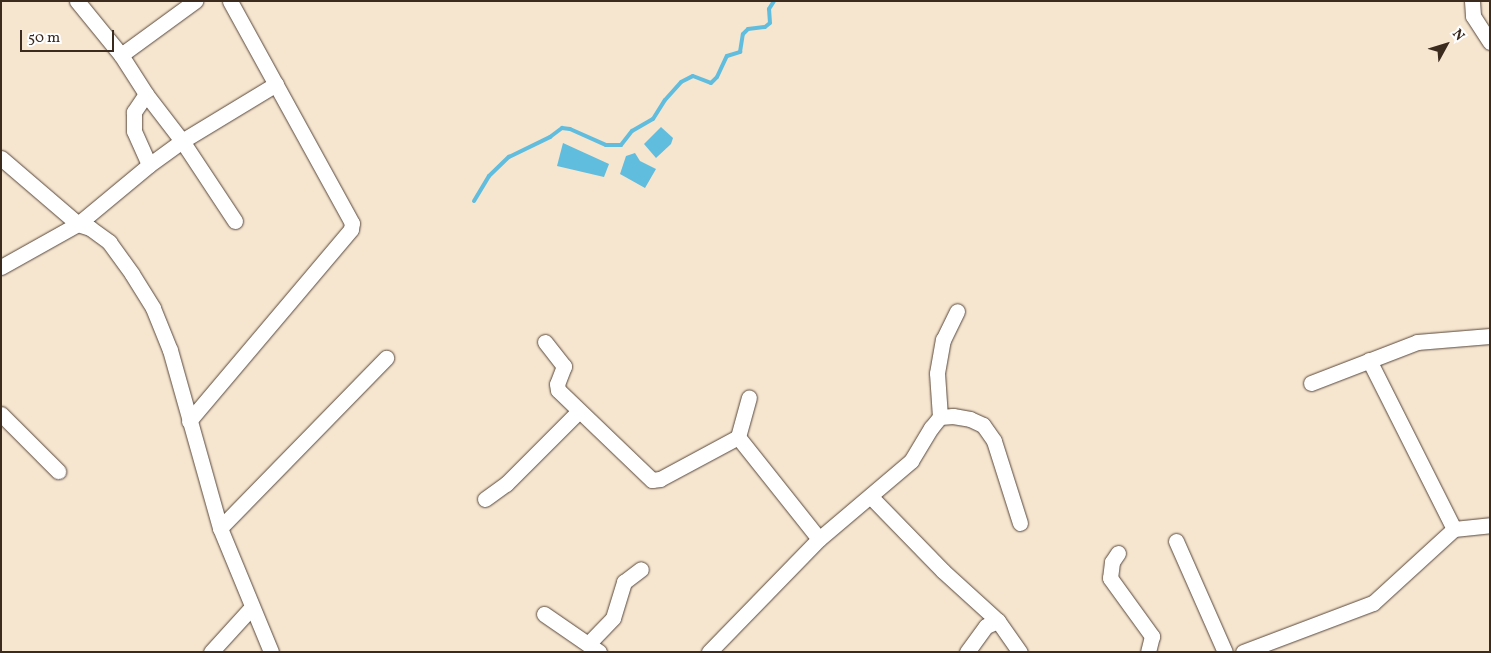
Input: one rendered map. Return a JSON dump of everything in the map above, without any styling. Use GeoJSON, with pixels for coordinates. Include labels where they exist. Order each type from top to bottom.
{"type":"FeatureCollection","features":[{"type":"Feature","properties":{"kind":"street"},"geometry":{"type":"LineString","coordinates":[[77,1],[121,55],[146,94],[182,141],[235,222]]}},
{"type":"Feature","properties":{"kind":"street"},"geometry":{"type":"LineString","coordinates":[[121,55],[195,1]]}},
{"type":"Feature","properties":{"kind":"street"},"geometry":{"type":"LineString","coordinates":[[189,421],[344,237],[352,223],[230,1]]}},
{"type":"Feature","properties":{"kind":"street"},"geometry":{"type":"LineString","coordinates":[[1472,1],[1473,16],[1490,42]]}},
{"type":"Feature","properties":{"kind":"street"},"geometry":{"type":"LineString","coordinates":[[1,267],[78,224],[149,165],[182,141],[276,84]]}},
{"type":"Feature","properties":{"kind":"street"},"geometry":{"type":"LineString","coordinates":[[146,94],[134,112],[134,131],[149,165]]}},
{"type":"Feature","properties":{"kind":"street"},"geometry":{"type":"LineString","coordinates":[[1,158],[78,224],[90,228],[109,242],[153,308],[170,350],[220,528],[251,608],[271,652]]}},
{"type":"Feature","properties":{"kind":"street"},"geometry":{"type":"LineString","coordinates":[[940,418],[937,373],[943,340],[957,311]]}},
{"type":"Feature","properties":{"kind":"street"},"geometry":{"type":"LineString","coordinates":[[1311,383],[1417,342],[1490,336]]}},
{"type":"Feature","properties":{"kind":"street"},"geometry":{"type":"LineString","coordinates":[[545,342],[564,366],[557,384],[558,390],[652,480],[660,479],[738,437],[749,397]]}},
{"type":"Feature","properties":{"kind":"street"},"geometry":{"type":"LineString","coordinates":[[220,528],[386,358]]}},
{"type":"Feature","properties":{"kind":"street"},"geometry":{"type":"LineString","coordinates":[[1369,360],[1454,529]]}},
{"type":"Feature","properties":{"kind":"street"},"geometry":{"type":"LineString","coordinates":[[485,500],[506,484],[578,411]]}},
{"type":"Feature","properties":{"kind":"street"},"geometry":{"type":"LineString","coordinates":[[1,414],[58,470]]}},
{"type":"Feature","properties":{"kind":"street"},"geometry":{"type":"LineString","coordinates":[[708,652],[819,539],[855,507],[871,497],[911,461],[931,428],[940,418],[953,416],[970,419],[983,425],[994,441],[1020,524]]}},
{"type":"Feature","properties":{"kind":"street"},"geometry":{"type":"LineString","coordinates":[[738,437],[819,539]]}},
{"type":"Feature","properties":{"kind":"street"},"geometry":{"type":"LineString","coordinates":[[871,497],[943,571],[998,621],[1020,652]]}},
{"type":"Feature","properties":{"kind":"street"},"geometry":{"type":"LineString","coordinates":[[1243,652],[1373,603],[1454,529],[1490,525]]}},
{"type":"Feature","properties":{"kind":"street"},"geometry":{"type":"LineString","coordinates":[[1176,540],[1225,652]]}},
{"type":"Feature","properties":{"kind":"street"},"geometry":{"type":"LineString","coordinates":[[1118,554],[1112,562],[1110,578],[1152,636],[1148,652]]}},
{"type":"Feature","properties":{"kind":"street"},"geometry":{"type":"LineString","coordinates":[[544,614],[594,648],[613,618],[624,582],[641,570]]}},
{"type":"Feature","properties":{"kind":"street"},"geometry":{"type":"LineString","coordinates":[[211,652],[251,608]]}},
{"type":"Feature","properties":{"kind":"street"},"geometry":{"type":"LineString","coordinates":[[967,652],[986,626],[998,621]]}},
{"type":"Feature","properties":{"kind":"water"},"geometry":{"type":"Polygon","coordinates":[[[661,127],[673,138],[671,144],[656,158],[644,144],[661,127]]]}},
{"type":"Feature","properties":{"kind":"water"},"geometry":{"type":"Polygon","coordinates":[[[563,143],[609,164],[604,177],[557,166],[563,143]]]}},
{"type":"Feature","properties":{"kind":"water"},"geometry":{"type":"Polygon","coordinates":[[[635,153],[640,161],[656,169],[645,188],[620,174],[626,156],[635,153]]]}},
{"type":"Feature","properties":{"kind":"waterway"},"geometry":{"type":"LineString","coordinates":[[474,201],[489,176],[509,157],[550,137],[562,128],[570,129],[606,145],[621,145],[632,131],[653,119],[665,100],[681,82],[693,76],[711,83],[717,77],[727,56],[740,52],[743,34],[748,29],[765,27],[770,23],[769,9],[774,1]]}}]}
